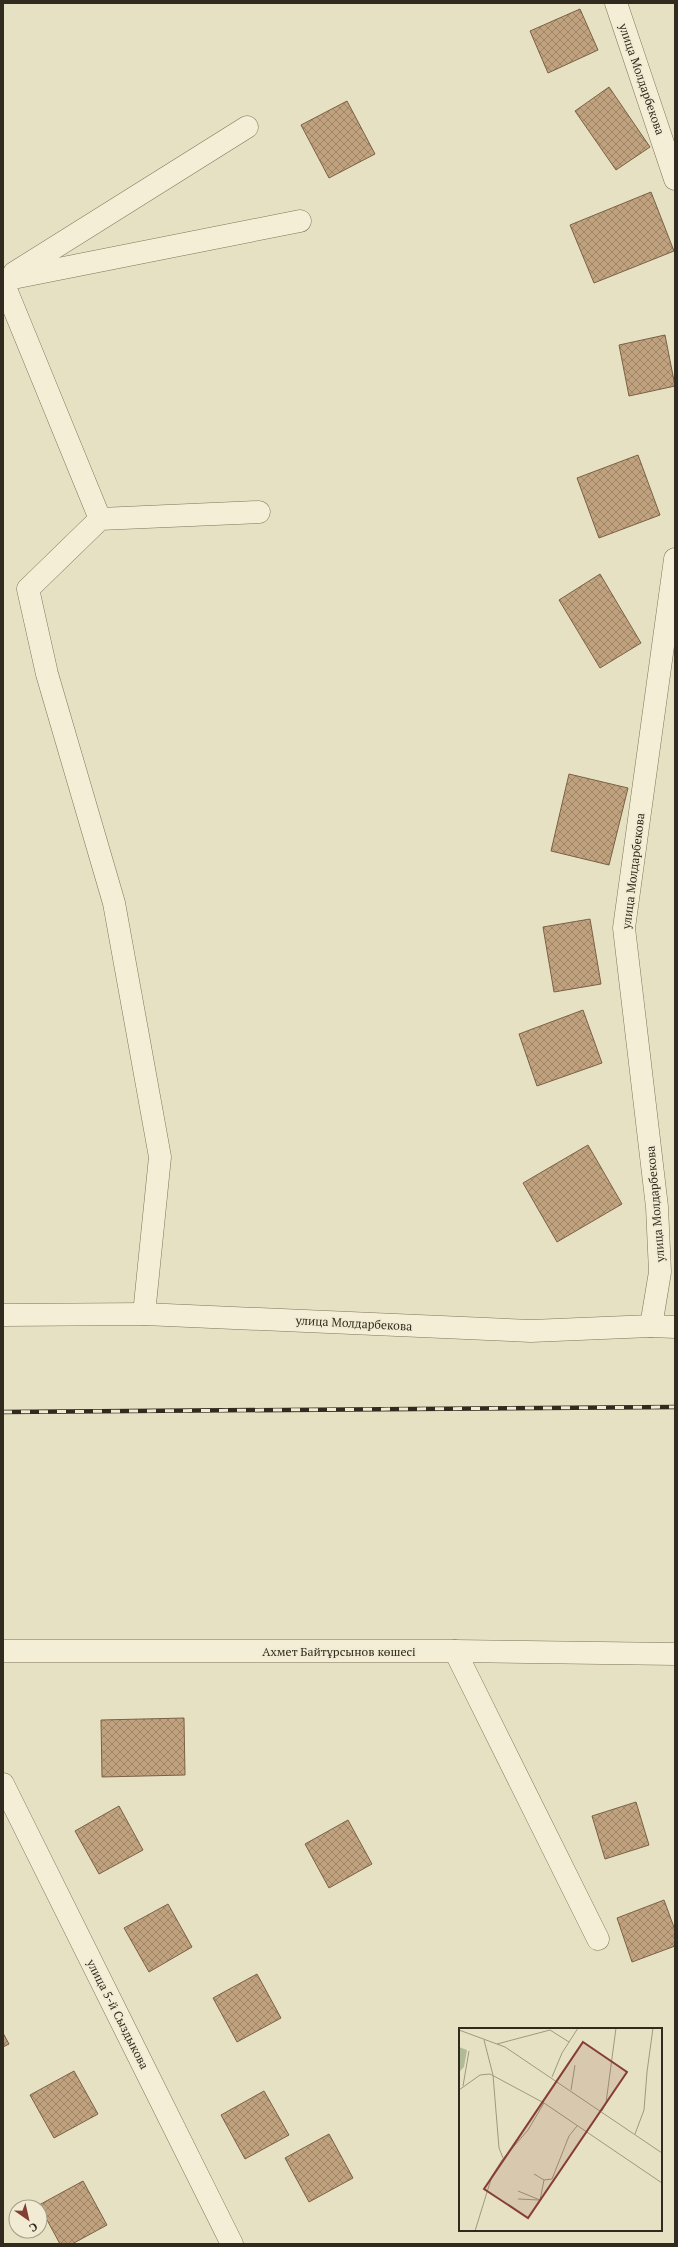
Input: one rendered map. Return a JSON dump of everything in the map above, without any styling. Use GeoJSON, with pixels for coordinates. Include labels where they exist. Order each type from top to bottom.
{"type":"FeatureCollection","features":[{"type":"Feature","properties":{"kind":"street","name":"улица Молдарбекова"},"geometry":{"type":"LineString","coordinates":[[616,3],[675,178]]}},
{"type":"Feature","properties":{"kind":"street"},"geometry":{"type":"LineString","coordinates":[[3,281],[247,126]]}},
{"type":"Feature","properties":{"kind":"street"},"geometry":{"type":"LineString","coordinates":[[3,281],[300,221]]}},
{"type":"Feature","properties":{"kind":"street"},"geometry":{"type":"LineString","coordinates":[[3,281],[100,519]]}},
{"type":"Feature","properties":{"kind":"street"},"geometry":{"type":"LineString","coordinates":[[144,1314],[160,1157],[114,903],[47,674],[28,589],[100,519],[259,512]]}},
{"type":"Feature","properties":{"kind":"street","name":"улица Молдарбекова"},"geometry":{"type":"LineString","coordinates":[[3,1315],[144,1314],[531,1331],[651,1326],[660,1272],[657,1207],[624,928],[675,559]]}},
{"type":"Feature","properties":{"kind":"street"},"geometry":{"type":"LineString","coordinates":[[651,1326],[675,1327]]}},
{"type":"Feature","properties":{"kind":"street","name":"Ахмет Байтұрсынов көшесі"},"geometry":{"type":"LineString","coordinates":[[3,1651],[455,1651],[675,1654]]}},
{"type":"Feature","properties":{"kind":"street"},"geometry":{"type":"LineString","coordinates":[[455,1651],[598,1939]]}},
{"type":"Feature","properties":{"kind":"street","name":"улица 5-й Сыздыкова"},"geometry":{"type":"LineString","coordinates":[[3,1784],[232,2244]]}},
{"type":"Feature","properties":{"kind":"building"},"geometry":{"type":"Polygon","coordinates":[[[580,9],[598,50],[548,73],[530,31],[580,9]]]}},
{"type":"Feature","properties":{"kind":"building"},"geometry":{"type":"Polygon","coordinates":[[[609,87],[650,147],[616,170],[575,111],[609,87]]]}},
{"type":"Feature","properties":{"kind":"building"},"geometry":{"type":"Polygon","coordinates":[[[347,101],[375,154],[329,178],[301,125],[347,101]]]}},
{"type":"Feature","properties":{"kind":"building"},"geometry":{"type":"Polygon","coordinates":[[[651,192],[674,251],[594,283],[570,225],[651,192]]]}},
{"type":"Feature","properties":{"kind":"building"},"geometry":{"type":"Polygon","coordinates":[[[665,335],[675,386],[629,396],[619,345],[665,335]]]}},
{"type":"Feature","properties":{"kind":"building"},"geometry":{"type":"Polygon","coordinates":[[[638,455],[660,515],[599,538],[577,478],[638,455]]]}},
{"type":"Feature","properties":{"kind":"building"},"geometry":{"type":"Polygon","coordinates":[[[600,574],[641,643],[600,668],[559,600],[600,574]]]}},
{"type":"Feature","properties":{"kind":"building"},"geometry":{"type":"Polygon","coordinates":[[[569,774],[628,788],[609,865],[551,851],[569,774]]]}},
{"type":"Feature","properties":{"kind":"building"},"geometry":{"type":"Polygon","coordinates":[[[590,919],[601,984],[554,992],[543,927],[590,919]]]}},
{"type":"Feature","properties":{"kind":"building"},"geometry":{"type":"Polygon","coordinates":[[[583,1010],[602,1063],[537,1086],[519,1034],[583,1010]]]}},
{"type":"Feature","properties":{"kind":"building"},"geometry":{"type":"Polygon","coordinates":[[[588,1145],[622,1204],[557,1242],[523,1183],[588,1145]]]}},
{"type":"Feature","properties":{"kind":"building"},"geometry":{"type":"Polygon","coordinates":[[[184,1718],[185,1775],[102,1777],[101,1720],[184,1718]]]}},
{"type":"Feature","properties":{"kind":"building"},"geometry":{"type":"Polygon","coordinates":[[[636,1802],[649,1845],[605,1859],[592,1816],[636,1802]]]}},
{"type":"Feature","properties":{"kind":"building"},"geometry":{"type":"Polygon","coordinates":[[[119,1806],[143,1850],[99,1874],[75,1831],[119,1806]]]}},
{"type":"Feature","properties":{"kind":"building"},"geometry":{"type":"Polygon","coordinates":[[[348,1820],[372,1864],[329,1888],[305,1844],[348,1820]]]}},
{"type":"Feature","properties":{"kind":"building"},"geometry":{"type":"Polygon","coordinates":[[[664,1900],[675,1930],[675,1946],[632,1962],[617,1918],[664,1900]]]}},
{"type":"Feature","properties":{"kind":"building"},"geometry":{"type":"Polygon","coordinates":[[[168,1904],[192,1947],[149,1972],[124,1928],[168,1904]]]}},
{"type":"Feature","properties":{"kind":"building"},"geometry":{"type":"Polygon","coordinates":[[[257,1974],[281,2018],[237,2042],[213,1998],[257,1974]]]}},
{"type":"Feature","properties":{"kind":"building"},"geometry":{"type":"Polygon","coordinates":[[[3,2033],[9,2044],[3,2047],[3,2033]]]}},
{"type":"Feature","properties":{"kind":"building"},"geometry":{"type":"Polygon","coordinates":[[[74,2071],[98,2114],[54,2138],[30,2095],[74,2071]]]}},
{"type":"Feature","properties":{"kind":"building"},"geometry":{"type":"Polygon","coordinates":[[[264,2091],[289,2135],[245,2159],[221,2115],[264,2091]]]}},
{"type":"Feature","properties":{"kind":"building"},"geometry":{"type":"Polygon","coordinates":[[[329,2134],[353,2178],[309,2202],[285,2158],[329,2134]]]}},
{"type":"Feature","properties":{"kind":"building"},"geometry":{"type":"Polygon","coordinates":[[[83,2181],[107,2225],[72,2244],[60,2244],[48,2222],[48,2200],[83,2181]]]}},
{"type":"Feature","properties":{"kind":"railway"},"geometry":{"type":"LineString","coordinates":[[3,1412],[675,1407]]}}]}
